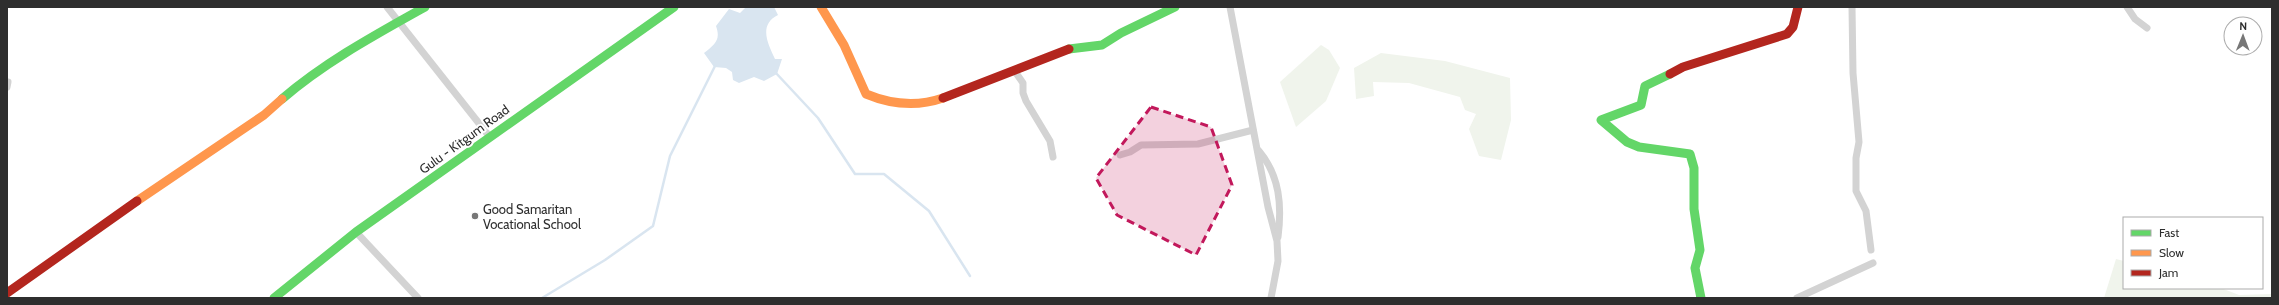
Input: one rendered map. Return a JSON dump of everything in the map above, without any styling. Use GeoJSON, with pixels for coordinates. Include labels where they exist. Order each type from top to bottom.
{"type":"FeatureCollection","features":[{"type":"Feature","properties":{"kind":"street"},"geometry":{"type":"LineString","coordinates":[[387,7],[489,136]]}},
{"type":"Feature","properties":{"kind":"street"},"geometry":{"type":"LineString","coordinates":[[7,293],[82,238],[264,115],[302,81],[398,21],[425,7]]}},
{"type":"Feature","properties":{"kind":"street","name":"Gulu - Kitgum Road"},"geometry":{"type":"LineString","coordinates":[[274,298],[356,232],[489,136],[674,7]]}},
{"type":"Feature","properties":{"kind":"street"},"geometry":{"type":"LineString","coordinates":[[821,7],[844,45],[866,94],[882,101],[905,104],[938,100],[981,85],[1000,75],[1068,49],[1102,45],[1121,33],[1175,7]]}},
{"type":"Feature","properties":{"kind":"street"},"geometry":{"type":"LineString","coordinates":[[1230,7],[1253,130],[1259,150],[1268,207],[1277,241]]}},
{"type":"Feature","properties":{"kind":"street"},"geometry":{"type":"LineString","coordinates":[[1701,298],[1695,268],[1700,250],[1694,209],[1694,168],[1690,154],[1670,150],[1639,147],[1627,142],[1601,120],[1641,105],[1643,103],[1646,86],[1683,67],[1787,34],[1793,27],[1798,7]]}},
{"type":"Feature","properties":{"kind":"street"},"geometry":{"type":"LineString","coordinates":[[1852,7],[1854,73],[1859,142],[1856,158],[1856,191],[1866,211],[1871,250]]}},
{"type":"Feature","properties":{"kind":"street"},"geometry":{"type":"LineString","coordinates":[[2127,7],[2135,19],[2147,28]]}},
{"type":"Feature","properties":{"kind":"street"},"geometry":{"type":"LineString","coordinates":[[1014,70],[1023,83],[1023,93],[1026,101],[1050,141],[1053,157]]}},
{"type":"Feature","properties":{"kind":"street"},"geometry":{"type":"LineString","coordinates":[[1120,155],[1130,152],[1141,145],[1198,144],[1253,130]]}},
{"type":"Feature","properties":{"kind":"street"},"geometry":{"type":"LineString","coordinates":[[1259,150],[1273,172],[1280,199],[1277,241],[1278,261],[1272,295],[1278,298]]}},
{"type":"Feature","properties":{"kind":"street"},"geometry":{"type":"LineString","coordinates":[[356,232],[418,298]]}},
{"type":"Feature","properties":{"kind":"street"},"geometry":{"type":"LineString","coordinates":[[1797,298],[1873,263]]}},
{"type":"Feature","properties":{"kind":"highlighted area"},"geometry":{"type":"Polygon","coordinates":[[[1151,107],[1211,127],[1232,185],[1196,255],[1117,215],[1096,178],[1151,107]]]}},
{"type":"Feature","properties":{"kind":"shaded area"},"geometry":{"type":"Polygon","coordinates":[[[746,7],[774,7],[778,15],[768,24],[766,35],[775,59],[782,59],[777,74],[764,81],[754,77],[739,83],[733,80],[732,72],[726,68],[714,67],[704,53],[716,41],[718,35],[716,26],[729,9],[740,13],[746,7]]]}},
{"type":"Feature","properties":{"kind":"shaded area"},"geometry":{"type":"Polygon","coordinates":[[[1321,45],[1329,50],[1340,68],[1326,101],[1296,127],[1280,82],[1321,45]]]}},
{"type":"Feature","properties":{"kind":"shaded area"},"geometry":{"type":"Polygon","coordinates":[[[1381,53],[1445,61],[1510,78],[1511,120],[1501,160],[1479,156],[1469,129],[1476,114],[1465,110],[1460,97],[1409,83],[1373,82],[1374,96],[1356,99],[1354,68],[1381,53]]]}},
{"type":"Feature","properties":{"kind":"shaded area"},"geometry":{"type":"Polygon","coordinates":[[[2116,259],[2123,261],[2123,289],[2224,289],[2239,295],[2272,294],[2272,298],[2104,298],[2116,259]]]}},
{"type":"Feature","properties":{"kind":"waterway"},"geometry":{"type":"LineString","coordinates":[[542,298],[605,260],[653,226],[670,156],[715,66]]}},
{"type":"Feature","properties":{"kind":"waterway"},"geometry":{"type":"LineString","coordinates":[[775,72],[818,118],[855,174],[884,174],[929,211],[970,276]]}},
{"type":"Feature","properties":{"kind":"traffic: fast"},"geometry":{"type":"LineString","coordinates":[[282,99],[333,61],[425,7]]}},
{"type":"Feature","properties":{"kind":"traffic: fast"},"geometry":{"type":"LineString","coordinates":[[274,298],[356,232],[674,7]]}},
{"type":"Feature","properties":{"kind":"traffic: fast"},"geometry":{"type":"LineString","coordinates":[[1069,49],[1102,45],[1121,33],[1175,7]]}},
{"type":"Feature","properties":{"kind":"traffic: fast"},"geometry":{"type":"LineString","coordinates":[[1670,74],[1645,86],[1641,105],[1601,120],[1627,142],[1639,147],[1690,154],[1694,168],[1694,209],[1700,250],[1695,268],[1701,298]]}},
{"type":"Feature","properties":{"kind":"traffic: slow"},"geometry":{"type":"LineString","coordinates":[[821,7],[844,45],[866,94],[884,100],[904,103],[923,103],[943,98]]}},
{"type":"Feature","properties":{"kind":"traffic: slow"},"geometry":{"type":"LineString","coordinates":[[137,201],[264,115],[282,99]]}},
{"type":"Feature","properties":{"kind":"traffic: jam"},"geometry":{"type":"LineString","coordinates":[[1670,74],[1683,67],[1787,34],[1793,27],[1798,7]]}},
{"type":"Feature","properties":{"kind":"traffic: jam"},"geometry":{"type":"LineString","coordinates":[[943,98],[1069,49]]}},
{"type":"Feature","properties":{"kind":"traffic: jam"},"geometry":{"type":"LineString","coordinates":[[7,293],[137,201]]}},
{"type":"Feature","properties":{"kind":"place","name":"Good Samaritan Vocational School"},"geometry":{"type":"Point","coordinates":[475,216]}}]}
